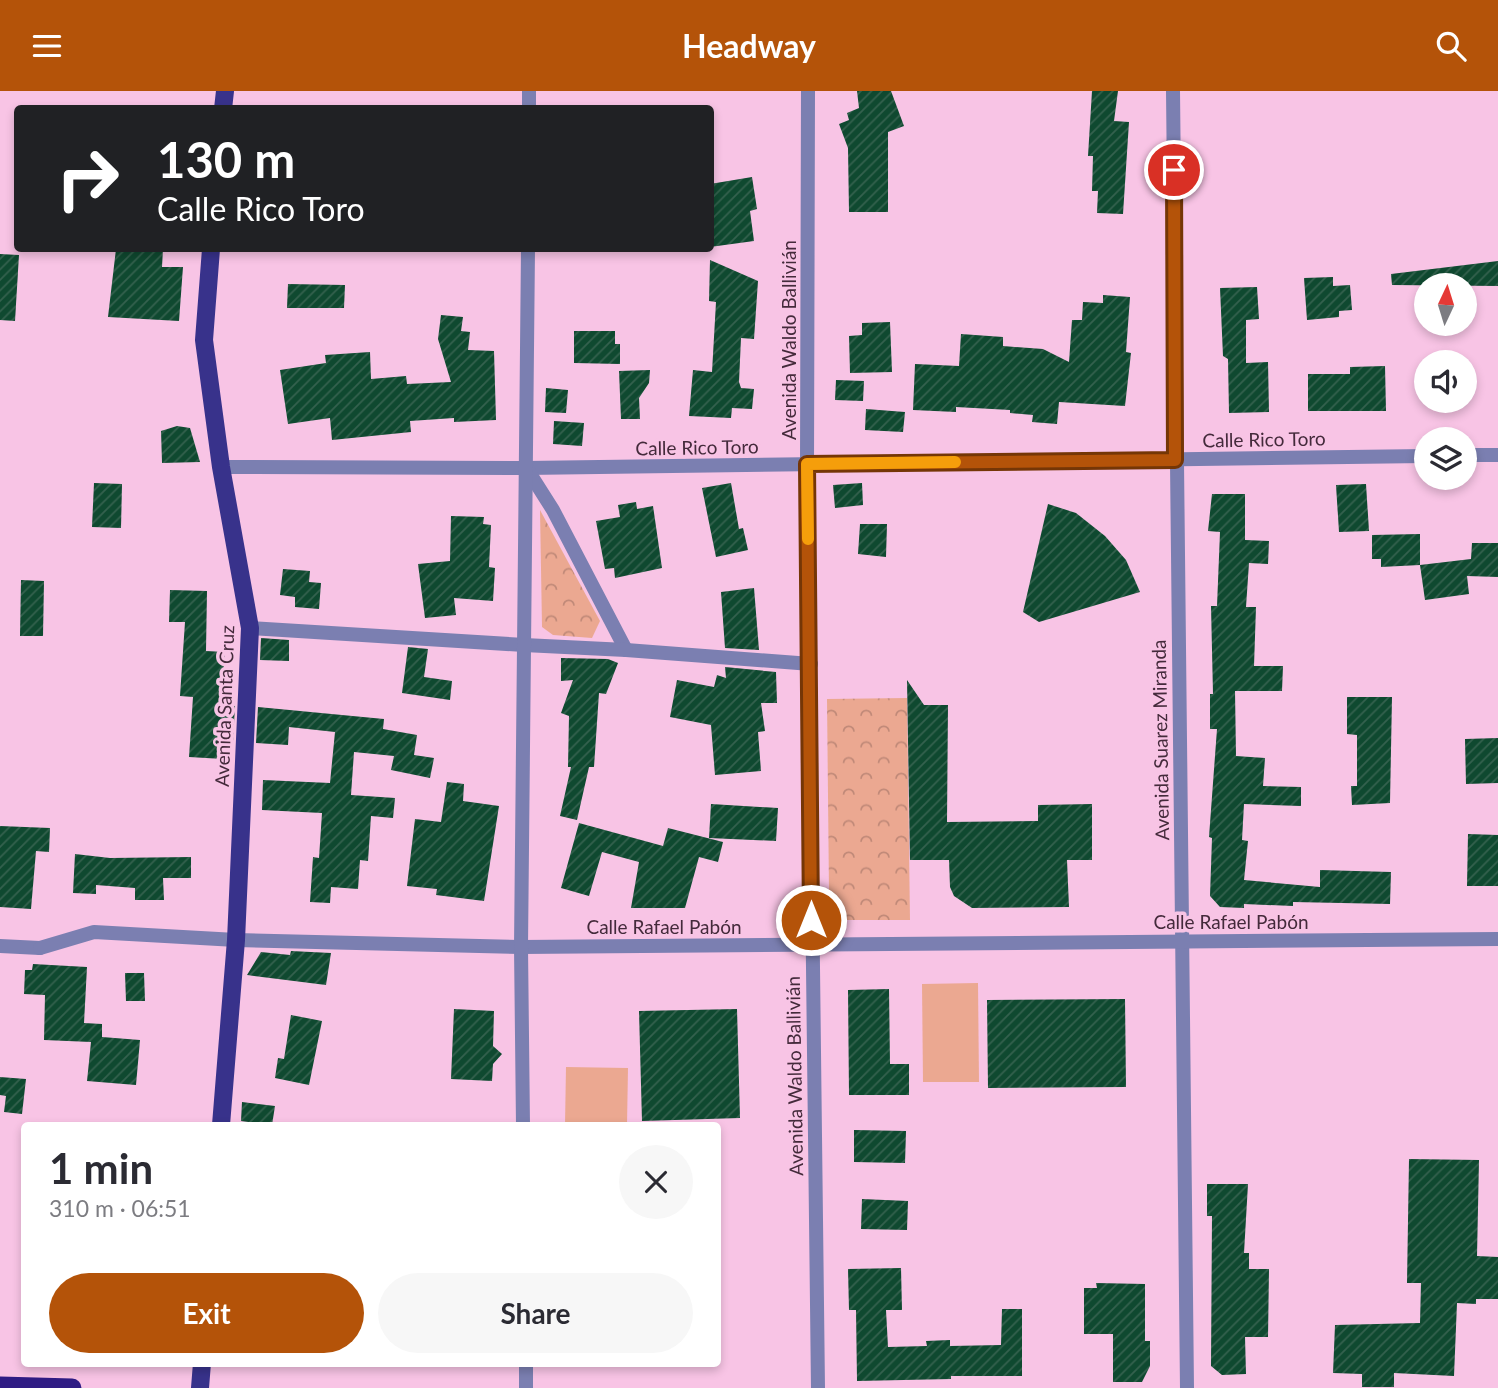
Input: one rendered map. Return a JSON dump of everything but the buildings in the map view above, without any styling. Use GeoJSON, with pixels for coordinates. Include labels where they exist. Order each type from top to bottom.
{"type":"FeatureCollection","features":[{"type":"Feature","properties":{"kind":"highway"},"geometry":{"type":"LineString","coordinates":[[0,1385],[72,1388]]}},
{"type":"Feature","properties":{"kind":"main road","name":"Avenida Santa Cruz"},"geometry":{"type":"LineString","coordinates":[[211,252],[204,340],[221,467],[250,628],[236,940],[221,1122]]}},
{"type":"Feature","properties":{"kind":"main road"},"geometry":{"type":"LineString","coordinates":[[200,1388],[202,1367]]}},
{"type":"Feature","properties":{"kind":"street","name":"Avenida Waldo Ballivián"},"geometry":{"type":"LineString","coordinates":[[808,91],[807,464],[818,1388]]}},
{"type":"Feature","properties":{"kind":"street","name":"Avenida Suarez Miranda"},"geometry":{"type":"LineString","coordinates":[[1173,91],[1187,1388]]}},
{"type":"Feature","properties":{"kind":"street"},"geometry":{"type":"LineString","coordinates":[[523,1122],[528,252]]}},
{"type":"Feature","properties":{"kind":"street"},"geometry":{"type":"LineString","coordinates":[[1477,455],[1498,455]]}},
{"type":"Feature","properties":{"kind":"street","name":"Calle Rico Toro"},"geometry":{"type":"LineString","coordinates":[[221,467],[526,468],[1414,456]]}},
{"type":"Feature","properties":{"kind":"street"},"geometry":{"type":"LineString","coordinates":[[526,468],[553,510],[626,650]]}},
{"type":"Feature","properties":{"kind":"street"},"geometry":{"type":"LineString","coordinates":[[250,628],[626,650],[811,664]]}},
{"type":"Feature","properties":{"kind":"street","name":"Calle Rafael Pabón"},"geometry":{"type":"LineString","coordinates":[[0,946],[40,948],[94,932],[236,940],[522,947],[1498,939]]}},
{"type":"Feature","properties":{"kind":"street"},"geometry":{"type":"LineString","coordinates":[[526,1367],[526,1388]]}},
{"type":"Feature","properties":{"kind":"green space"},"geometry":{"type":"Polygon","coordinates":[[[540,510],[600,621],[592,638],[553,635],[542,627],[540,510]]]}},
{"type":"Feature","properties":{"kind":"green space"},"geometry":{"type":"Polygon","coordinates":[[[907,698],[910,920],[842,920],[832,911],[829,892],[827,699],[907,698]]]}},
{"type":"Feature","properties":{"kind":"green space"},"geometry":{"type":"Polygon","coordinates":[[[978,983],[979,1082],[923,1082],[922,984],[978,983]]]}},
{"type":"Feature","properties":{"kind":"green space"},"geometry":{"type":"Polygon","coordinates":[[[566,1067],[628,1068],[627,1122],[565,1122],[566,1067]]]}},
{"type":"Feature","properties":{"kind":"slow traffic"},"geometry":{"type":"LineString","coordinates":[[808,539],[807,464],[955,462]]}},
{"type":"Feature","properties":{"kind":"route"},"geometry":{"type":"LineString","coordinates":[[811,920],[811,664],[807,464],[1175,460],[1174,170]]}}]}
